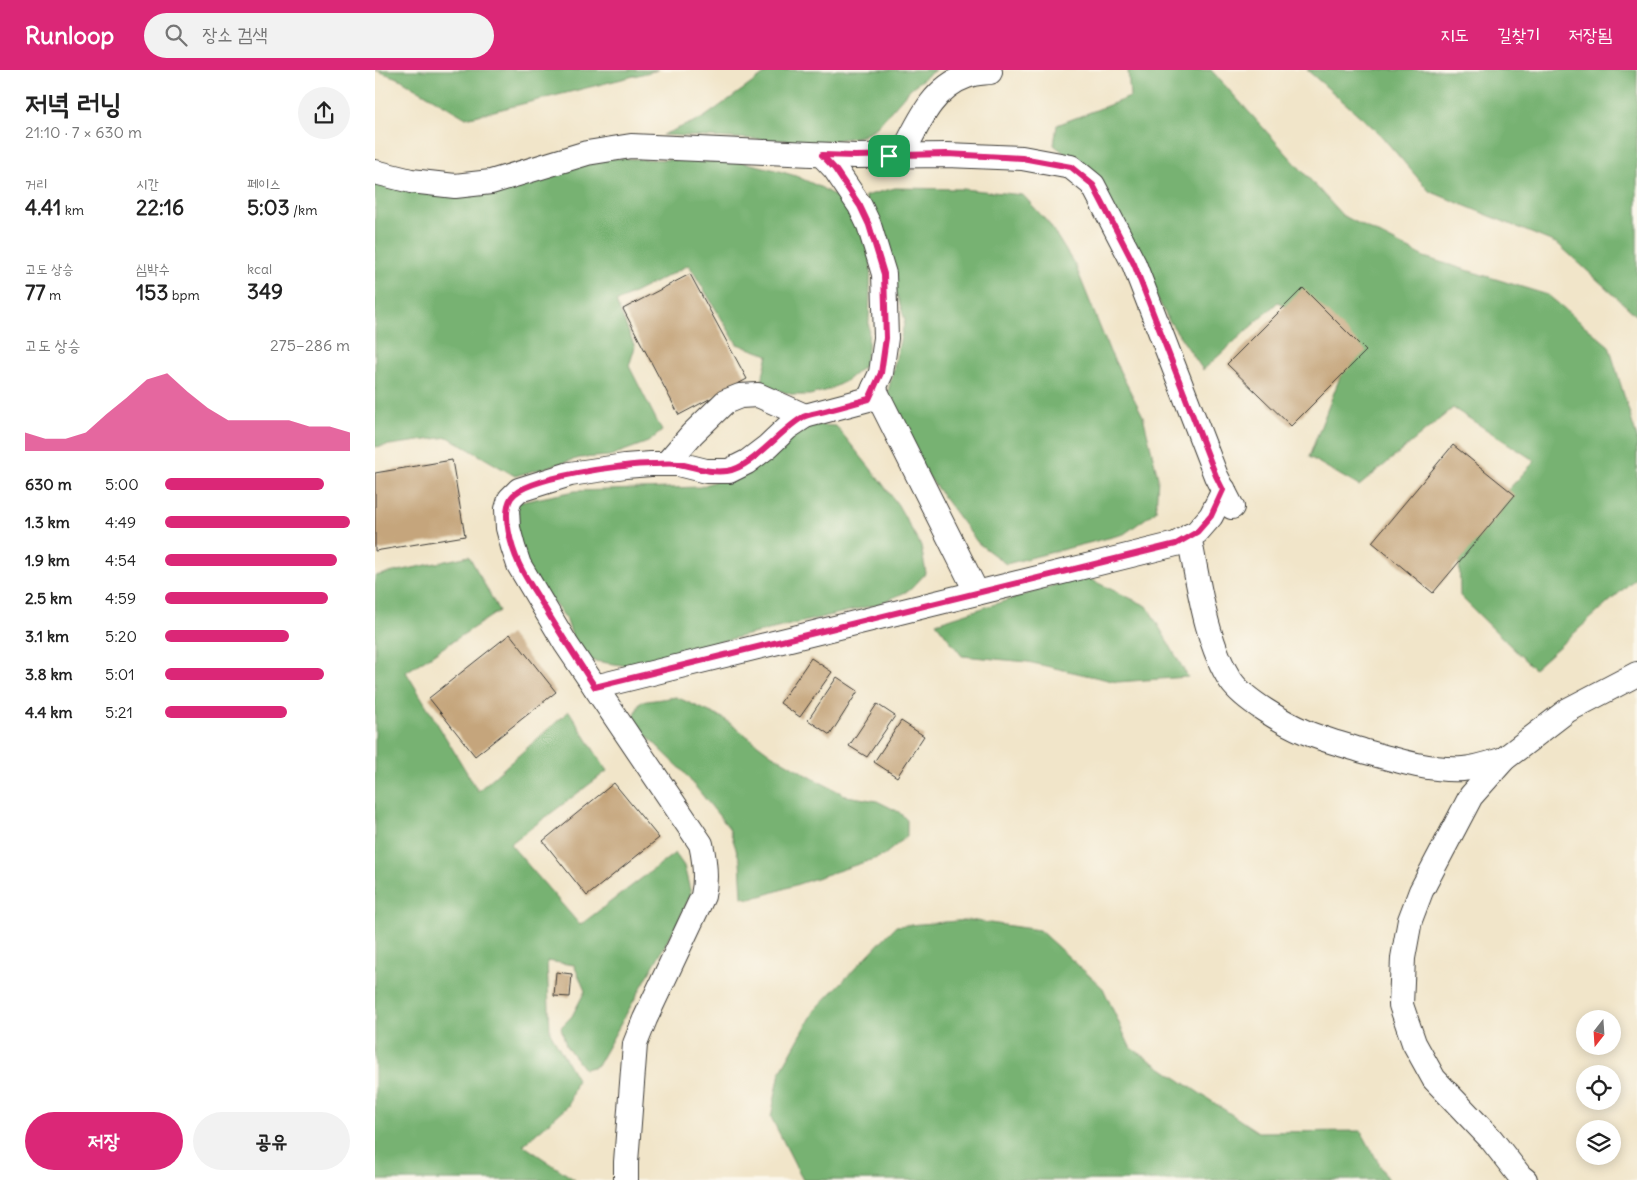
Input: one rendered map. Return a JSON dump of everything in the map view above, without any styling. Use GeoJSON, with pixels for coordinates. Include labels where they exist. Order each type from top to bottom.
{"type":"FeatureCollection","features":[{"type":"Feature","properties":{"kind":"street"},"geometry":{"type":"LineString","coordinates":[[902,155],[926,109],[946,86],[968,75],[991,72]]}},
{"type":"Feature","properties":{"kind":"street"},"geometry":{"type":"LineString","coordinates":[[375,172],[411,181],[455,186],[491,182],[587,153],[631,146],[822,155],[947,154],[1022,158],[1071,167],[1093,185],[1134,264],[1216,476],[1228,498],[1197,532],[1176,544],[595,687]]}},
{"type":"Feature","properties":{"kind":"street"},"geometry":{"type":"LineString","coordinates":[[626,1180],[635,1044],[703,896],[706,881],[705,865],[701,844],[566,644],[519,565],[508,528],[507,509],[511,499],[519,490],[570,474],[625,466],[666,464],[678,464],[706,471],[729,471],[747,462],[787,428],[805,416],[869,399],[881,373],[886,338],[884,274],[869,225],[860,206],[835,169],[822,155]]}},
{"type":"Feature","properties":{"kind":"street"},"geometry":{"type":"LineString","coordinates":[[874,388],[977,593]]}},
{"type":"Feature","properties":{"kind":"street"},"geometry":{"type":"LineString","coordinates":[[666,464],[691,434],[725,402],[741,396],[758,395],[805,416]]}},
{"type":"Feature","properties":{"kind":"street"},"geometry":{"type":"LineString","coordinates":[[1189,536],[1215,650],[1231,681],[1244,696],[1304,732],[1384,757],[1426,766],[1463,769],[1504,759]]}},
{"type":"Feature","properties":{"kind":"street"},"geometry":{"type":"LineString","coordinates":[[1525,1180],[1472,1118],[1435,1079],[1415,1043],[1401,1005],[1403,958],[1411,920],[1421,891],[1471,796],[1504,759],[1568,710],[1637,674]]}},
{"type":"Feature","properties":{"kind":"green space"},"geometry":{"type":"Polygon","coordinates":[[[375,70],[658,70],[466,118],[400,79],[375,70]]]}},
{"type":"Feature","properties":{"kind":"green space"},"geometry":{"type":"Polygon","coordinates":[[[770,70],[935,70],[911,88],[877,127],[862,136],[823,142],[662,135],[703,118],[770,70]]]}},
{"type":"Feature","properties":{"kind":"green space"},"geometry":{"type":"Polygon","coordinates":[[[1128,70],[1211,70],[1342,215],[1424,257],[1548,295],[1609,346],[1637,438],[1637,577],[1534,669],[1460,596],[1459,542],[1535,461],[1453,408],[1359,486],[1309,457],[1352,346],[1278,302],[1203,370],[1168,319],[1097,179],[1054,145],[1057,125],[1130,97],[1128,70]]]}},
{"type":"Feature","properties":{"kind":"green space"},"geometry":{"type":"Polygon","coordinates":[[[1307,70],[1637,70],[1637,316],[1558,244],[1429,191],[1377,131],[1307,70]]]}},
{"type":"Feature","properties":{"kind":"green space"},"geometry":{"type":"Polygon","coordinates":[[[608,158],[743,162],[796,176],[838,198],[855,219],[871,259],[868,350],[863,367],[846,381],[828,390],[810,395],[794,395],[761,383],[768,355],[737,344],[689,265],[616,302],[635,347],[629,366],[662,431],[648,442],[610,456],[580,458],[515,476],[448,437],[375,447],[375,179],[399,186],[608,158]]]}},
{"type":"Feature","properties":{"kind":"green space"},"geometry":{"type":"Polygon","coordinates":[[[895,188],[963,189],[1023,195],[1050,225],[1076,267],[1110,352],[1143,416],[1158,477],[1156,511],[1124,534],[1006,564],[978,543],[905,444],[886,400],[905,320],[865,196],[895,188]]]}},
{"type":"Feature","properties":{"kind":"green space"},"geometry":{"type":"Polygon","coordinates":[[[804,424],[836,426],[898,505],[921,546],[926,573],[910,590],[879,604],[688,649],[642,668],[580,659],[566,618],[527,571],[515,532],[516,503],[575,491],[700,487],[728,476],[804,424]]]}},
{"type":"Feature","properties":{"kind":"green space"},"geometry":{"type":"Polygon","coordinates":[[[469,556],[499,611],[406,672],[478,791],[569,711],[607,771],[510,844],[580,925],[675,853],[684,866],[691,894],[678,922],[597,1066],[584,1069],[566,1046],[561,1027],[572,1016],[585,991],[574,965],[547,961],[550,1032],[577,1079],[568,1106],[523,1145],[575,1180],[375,1180],[375,576],[469,556]]]}},
{"type":"Feature","properties":{"kind":"green space"},"geometry":{"type":"Polygon","coordinates":[[[1083,576],[1147,606],[1188,677],[1117,682],[1028,662],[962,656],[936,623],[1083,576]]]}},
{"type":"Feature","properties":{"kind":"green space"},"geometry":{"type":"Polygon","coordinates":[[[676,697],[723,718],[771,754],[814,779],[847,796],[877,801],[899,812],[907,820],[907,836],[883,856],[771,893],[750,899],[742,897],[740,861],[729,828],[681,769],[632,722],[640,702],[676,697]]]}},
{"type":"Feature","properties":{"kind":"green space"},"geometry":{"type":"Polygon","coordinates":[[[969,920],[1039,930],[1103,988],[1130,1047],[1258,1132],[1361,1131],[1388,1180],[803,1180],[771,1117],[780,1072],[815,1010],[896,926],[969,920]]]}},
{"type":"Feature","properties":{"kind":"building"},"geometry":{"type":"Polygon","coordinates":[[[690,274],[747,379],[679,415],[623,309],[690,274]]]}},
{"type":"Feature","properties":{"kind":"building"},"geometry":{"type":"Polygon","coordinates":[[[1303,288],[1366,351],[1291,426],[1227,364],[1303,288]]]}},
{"type":"Feature","properties":{"kind":"building"},"geometry":{"type":"Polygon","coordinates":[[[1453,445],[1515,495],[1433,593],[1372,542],[1453,445]]]}},
{"type":"Feature","properties":{"kind":"building"},"geometry":{"type":"Polygon","coordinates":[[[452,460],[465,536],[375,551],[375,473],[452,460]]]}},
{"type":"Feature","properties":{"kind":"building"},"geometry":{"type":"Polygon","coordinates":[[[510,634],[556,692],[475,756],[429,698],[510,634]]]}},
{"type":"Feature","properties":{"kind":"building"},"geometry":{"type":"Polygon","coordinates":[[[811,658],[832,672],[800,717],[780,703],[811,658]]]}},
{"type":"Feature","properties":{"kind":"building"},"geometry":{"type":"Polygon","coordinates":[[[837,677],[858,691],[830,735],[808,720],[837,677]]]}},
{"type":"Feature","properties":{"kind":"building"},"geometry":{"type":"Polygon","coordinates":[[[877,704],[895,716],[867,757],[849,746],[877,704]]]}},
{"type":"Feature","properties":{"kind":"building"},"geometry":{"type":"Polygon","coordinates":[[[901,721],[924,736],[897,777],[874,762],[901,721]]]}},
{"type":"Feature","properties":{"kind":"building"},"geometry":{"type":"Polygon","coordinates":[[[614,783],[659,838],[587,896],[543,841],[614,783]]]}},
{"type":"Feature","properties":{"kind":"building"},"geometry":{"type":"Polygon","coordinates":[[[556,972],[572,974],[570,997],[554,996],[556,972]]]}},
{"type":"Feature","properties":{"kind":"route"},"geometry":{"type":"LineString","coordinates":[[947,154],[1022,158],[1071,167],[1093,185],[1134,264],[1223,490],[1211,516],[1197,532],[1176,544],[595,687],[566,644],[519,565],[508,528],[507,509],[511,499],[519,490],[570,474],[625,466],[678,464],[706,471],[729,471],[747,462],[787,428],[805,416],[869,399],[881,373],[886,338],[884,274],[869,225],[860,206],[835,169],[822,155],[889,156],[947,154]]}}]}
